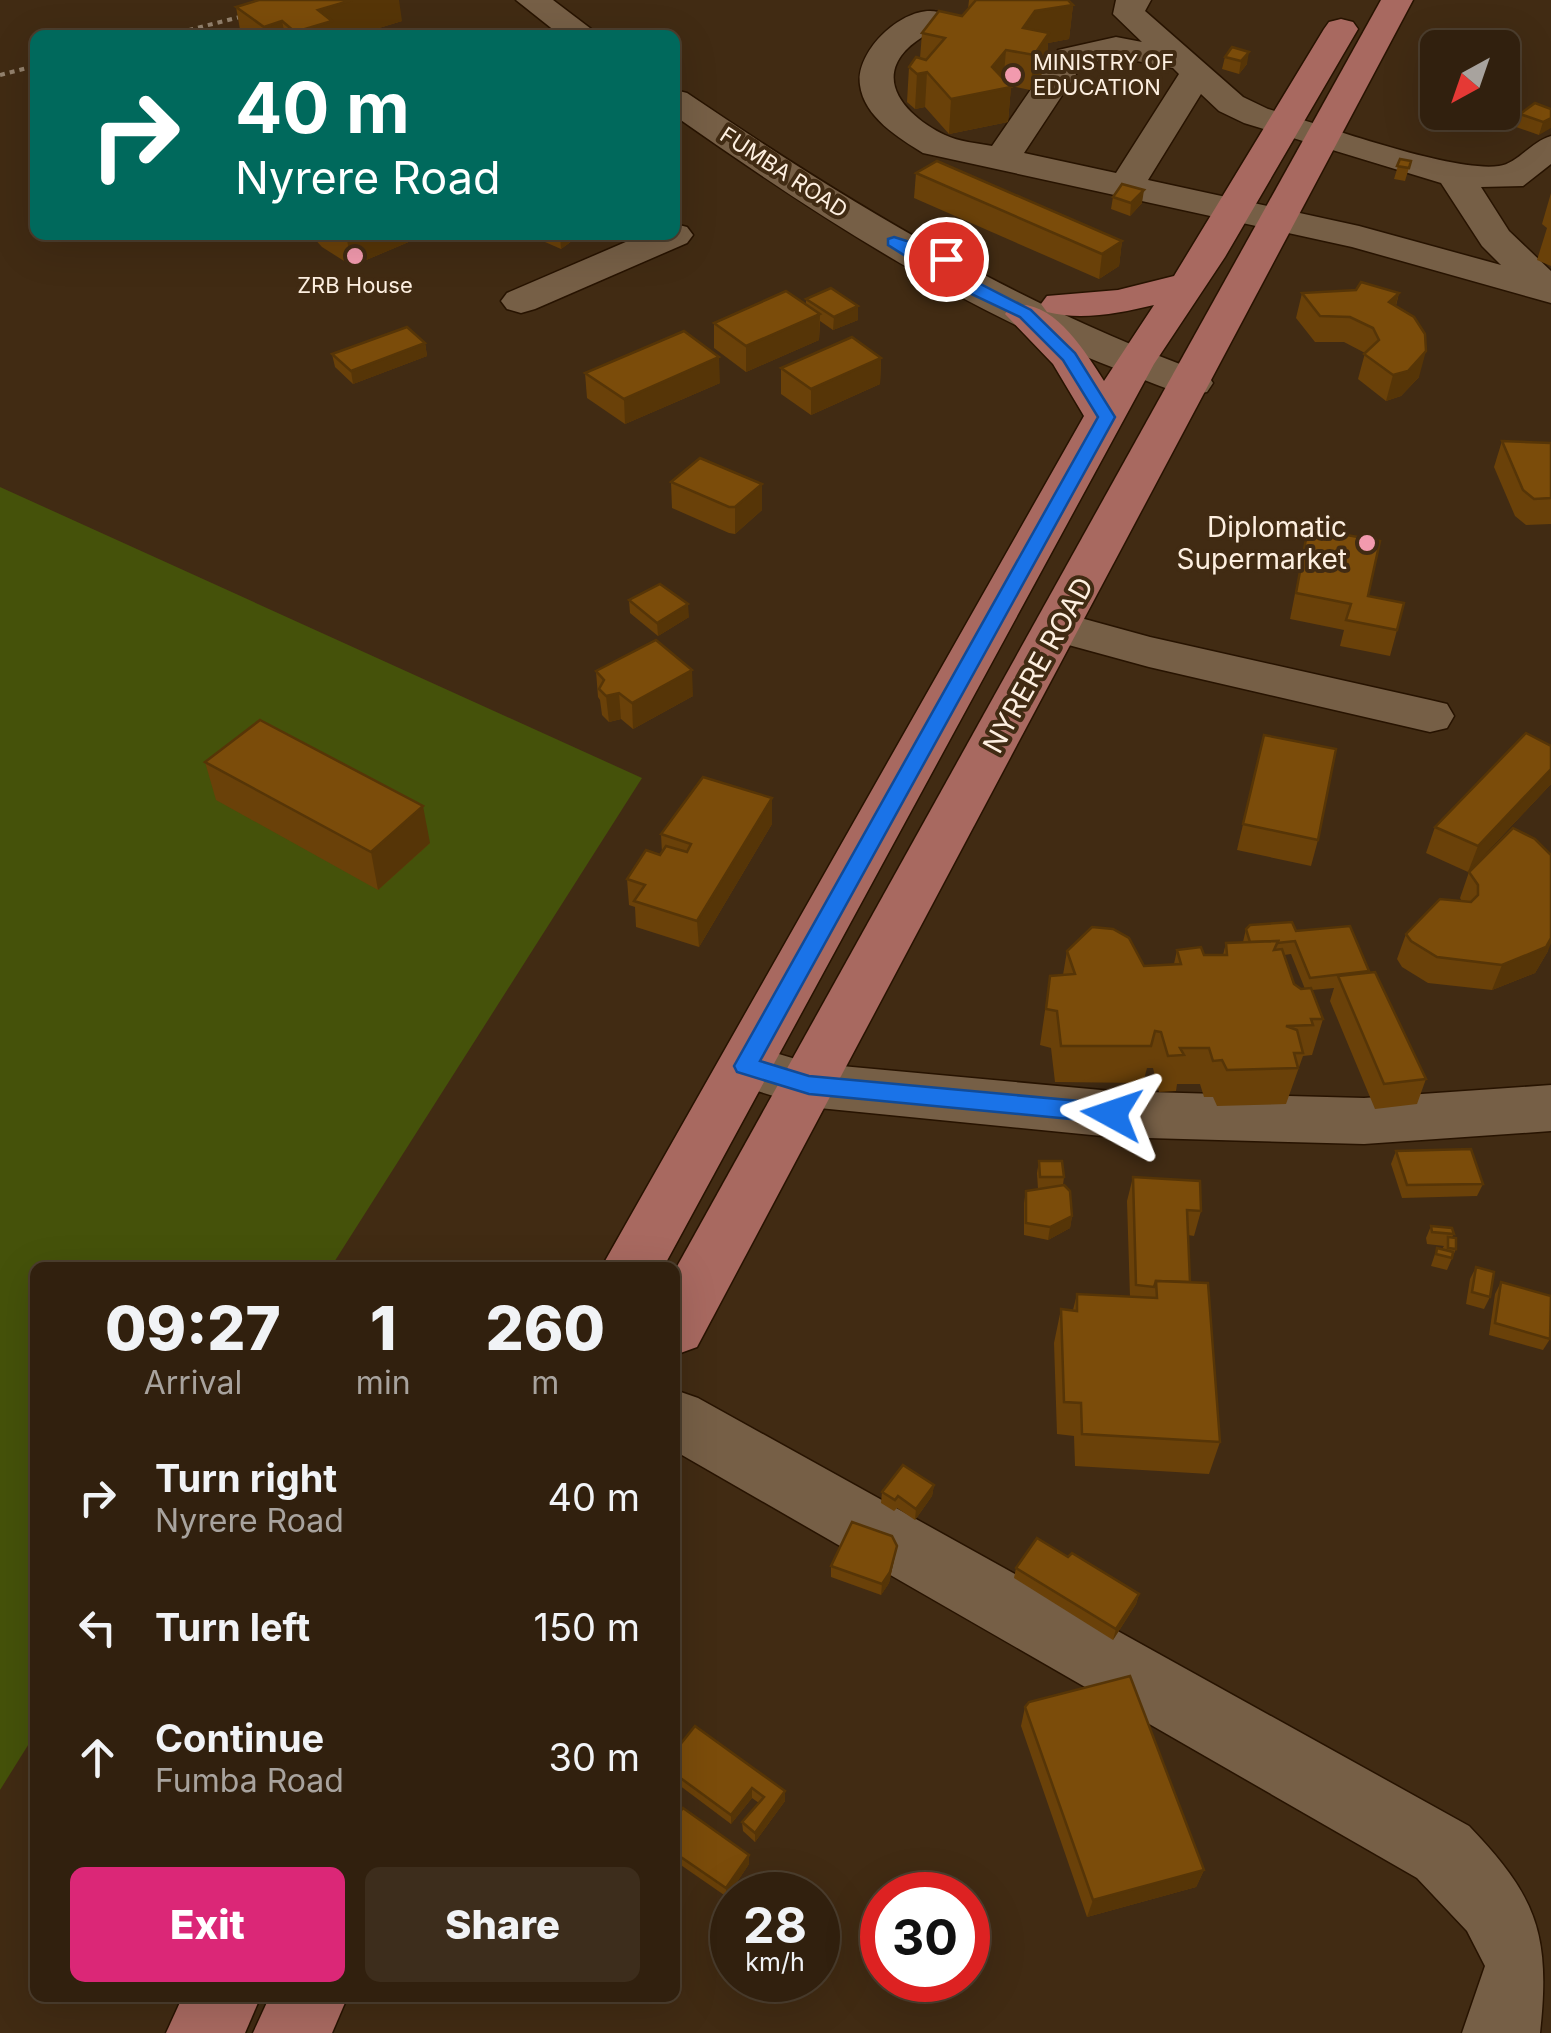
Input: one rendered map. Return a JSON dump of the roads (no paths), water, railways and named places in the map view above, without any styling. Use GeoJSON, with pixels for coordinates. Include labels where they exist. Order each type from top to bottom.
{"type":"FeatureCollection","features":[{"type":"Feature","properties":{"kind":"main road","name":"NYRERE ROAD"},"geometry":{"type":"LineString","coordinates":[[680,1319],[1280,219],[1306,132],[1358,0]]}},
{"type":"Feature","properties":{"kind":"main road","name":"NYRERE ROAD"},"geometry":{"type":"LineString","coordinates":[[634,1262],[1142,351],[1231,209],[1306,132],[1397,0]]}},
{"type":"Feature","properties":{"kind":"main road"},"geometry":{"type":"LineString","coordinates":[[1106,417],[1044,309],[1118,302],[1186,285]]}},
{"type":"Feature","properties":{"kind":"main road"},"geometry":{"type":"LineString","coordinates":[[205,2033],[220,2002]]}},
{"type":"Feature","properties":{"kind":"main road"},"geometry":{"type":"LineString","coordinates":[[292,2033],[307,2002]]}},
{"type":"Feature","properties":{"kind":"street"},"geometry":{"type":"LineString","coordinates":[[532,0],[575,30]]}},
{"type":"Feature","properties":{"kind":"street"},"geometry":{"type":"LineString","coordinates":[[1135,0],[1128,6],[1129,14],[1231,104],[1306,132],[1456,175],[1510,178],[1551,147]]}},
{"type":"Feature","properties":{"kind":"street"},"geometry":{"type":"LineString","coordinates":[[926,19],[902,32],[878,60],[877,86],[883,100],[914,134],[936,145],[1280,219],[1549,290]]}},
{"type":"Feature","properties":{"kind":"street"},"geometry":{"type":"LineString","coordinates":[[1001,160],[1070,57],[1116,46],[1191,66]]}},
{"type":"Feature","properties":{"kind":"street"},"geometry":{"type":"LineString","coordinates":[[1126,186],[1191,66]]}},
{"type":"Feature","properties":{"kind":"street","name":"FUMBA ROAD"},"geometry":{"type":"LineString","coordinates":[[684,115],[954,279],[1044,309],[1142,351],[1201,367]]}},
{"type":"Feature","properties":{"kind":"street"},"geometry":{"type":"LineString","coordinates":[[1456,175],[1495,238],[1549,290]]}},
{"type":"Feature","properties":{"kind":"street"},"geometry":{"type":"LineString","coordinates":[[521,302],[664,240]]}},
{"type":"Feature","properties":{"kind":"street"},"geometry":{"type":"LineString","coordinates":[[1059,628],[1430,716]]}},
{"type":"Feature","properties":{"kind":"street"},"geometry":{"type":"LineString","coordinates":[[746,1066],[809,1085],[1150,1115],[1364,1121],[1551,1108]]}},
{"type":"Feature","properties":{"kind":"street"},"geometry":{"type":"LineString","coordinates":[[680,1421],[1443,1852],[1493,1905],[1524,1962],[1500,2033]]}},
{"type":"Feature","properties":{"kind":"place","name":"MINISTRY OF EDUCATION"},"geometry":{"type":"Point","coordinates":[1013,75]}},
{"type":"Feature","properties":{"kind":"place","name":"ZRB House"},"geometry":{"type":"Point","coordinates":[355,256]}},
{"type":"Feature","properties":{"kind":"place","name":"Diplomatic Supermarket"},"geometry":{"type":"Point","coordinates":[1367,543]}}]}
